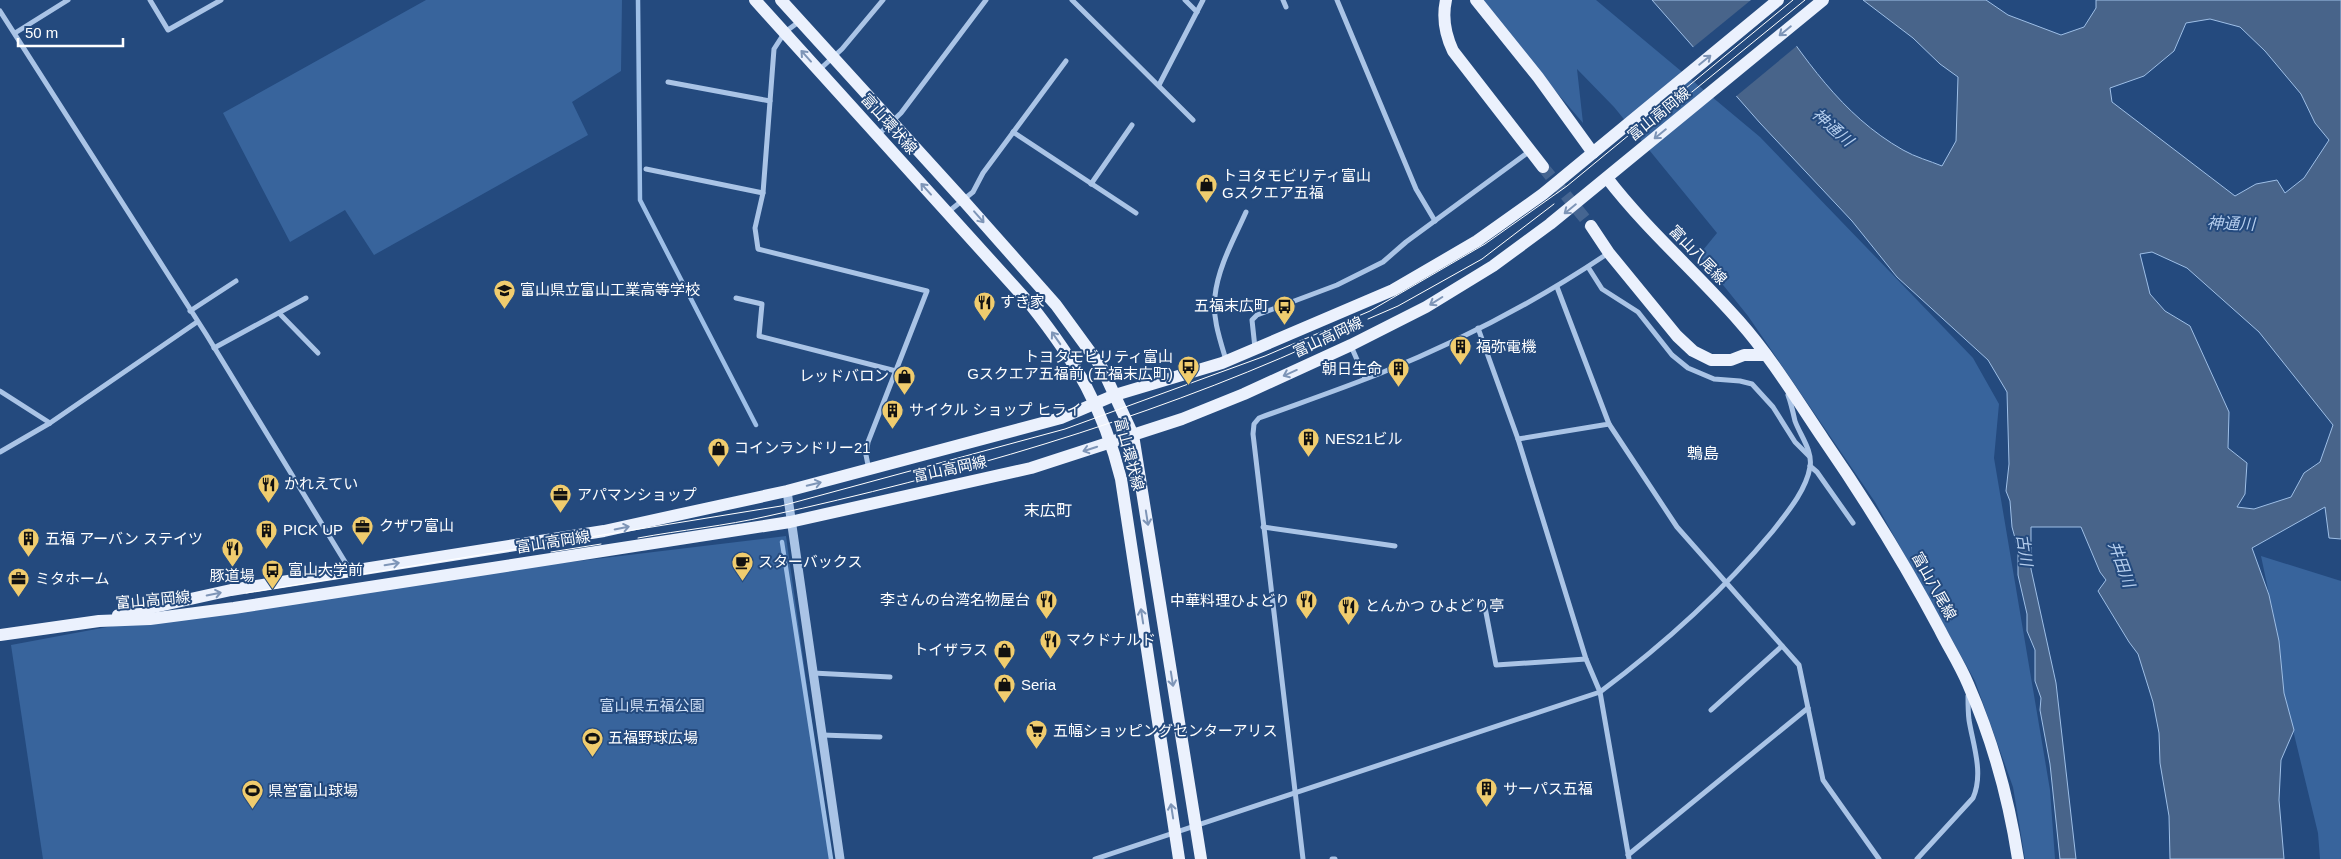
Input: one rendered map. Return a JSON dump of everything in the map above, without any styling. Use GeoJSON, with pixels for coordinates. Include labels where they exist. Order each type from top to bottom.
{"type":"FeatureCollection","features":[{"type":"Feature","properties":{"kind":"main road","name":"富山環状線"},"geometry":{"type":"LineString","coordinates":[[755,0],[1030,304],[1080,374],[1095,403],[1112,442],[1121,479],[1179,859]]}},
{"type":"Feature","properties":{"kind":"main road","name":"富山環状線"},"geometry":{"type":"LineString","coordinates":[[781,0],[964,200],[1056,306],[1102,368],[1134,436],[1201,859]]}},
{"type":"Feature","properties":{"kind":"main road"},"geometry":{"type":"LineString","coordinates":[[1446,0],[1444,18],[1447,38],[1453,51],[1543,167]]}},
{"type":"Feature","properties":{"kind":"main road"},"geometry":{"type":"LineString","coordinates":[[1476,0],[1596,150]]}},
{"type":"Feature","properties":{"kind":"main road","name":"富山高岡線"},"geometry":{"type":"LineString","coordinates":[[99,621],[137,610],[231,590],[604,531],[787,491],[1061,418],[1115,395],[1256,350],[1393,290],[1477,241],[1543,194],[1778,0]]}},
{"type":"Feature","properties":{"kind":"main road","name":"富山高岡線"},"geometry":{"type":"LineString","coordinates":[[99,621],[150,619],[234,608],[790,522],[1032,468],[1134,436],[1244,394],[1351,345],[1426,307],[1493,266],[1550,224],[1823,0]]}},
{"type":"Feature","properties":{"kind":"main road","name":"富山八尾線"},"geometry":{"type":"LineString","coordinates":[[1612,174],[1656,235],[1740,321],[1766,355],[1881,526],[1929,608],[1968,683],[1984,725],[2010,812],[2018,859]]}},
{"type":"Feature","properties":{"kind":"main road"},"geometry":{"type":"LineString","coordinates":[[1591,226],[1609,253],[1676,336],[1692,352],[1711,360],[1731,360],[1744,355],[1766,355]]}},
{"type":"Feature","properties":{"kind":"main road"},"geometry":{"type":"LineString","coordinates":[[0,635],[99,621]]}},
{"type":"Feature","properties":{"kind":"street"},"geometry":{"type":"LineString","coordinates":[[15,33],[68,0]]}},
{"type":"Feature","properties":{"kind":"street"},"geometry":{"type":"LineString","coordinates":[[150,0],[168,30],[221,0]]}},
{"type":"Feature","properties":{"kind":"street"},"geometry":{"type":"LineString","coordinates":[[819,71],[882,0]]}},
{"type":"Feature","properties":{"kind":"street"},"geometry":{"type":"LineString","coordinates":[[877,136],[892,122],[986,0]]}},
{"type":"Feature","properties":{"kind":"street"},"geometry":{"type":"LineString","coordinates":[[1072,0],[1193,120]]}},
{"type":"Feature","properties":{"kind":"street"},"geometry":{"type":"LineString","coordinates":[[1185,0],[1197,12]]}},
{"type":"Feature","properties":{"kind":"street"},"geometry":{"type":"LineString","coordinates":[[1159,85],[1203,0]]}},
{"type":"Feature","properties":{"kind":"street"},"geometry":{"type":"LineString","coordinates":[[1283,0],[1286,7]]}},
{"type":"Feature","properties":{"kind":"street"},"geometry":{"type":"LineString","coordinates":[[1337,0],[1416,189],[1435,221]]}},
{"type":"Feature","properties":{"kind":"street"},"geometry":{"type":"LineString","coordinates":[[0,11],[214,348],[350,570]]}},
{"type":"Feature","properties":{"kind":"street"},"geometry":{"type":"LineString","coordinates":[[800,21],[785,32],[774,49],[763,193],[756,228],[758,249],[927,292],[868,442],[866,455],[869,470]]}},
{"type":"Feature","properties":{"kind":"street"},"geometry":{"type":"LineString","coordinates":[[948,213],[972,192],[984,172],[1066,61]]}},
{"type":"Feature","properties":{"kind":"street"},"geometry":{"type":"LineString","coordinates":[[668,82],[770,101]]}},
{"type":"Feature","properties":{"kind":"street"},"geometry":{"type":"LineString","coordinates":[[1091,184],[1132,125]]}},
{"type":"Feature","properties":{"kind":"street"},"geometry":{"type":"LineString","coordinates":[[1013,132],[1136,213]]}},
{"type":"Feature","properties":{"kind":"street"},"geometry":{"type":"LineString","coordinates":[[1256,350],[1252,320],[1257,315],[1368,271],[1383,262],[1435,221],[1531,151]]}},
{"type":"Feature","properties":{"kind":"street"},"geometry":{"type":"LineString","coordinates":[[646,169],[763,193]]}},
{"type":"Feature","properties":{"kind":"street"},"geometry":{"type":"LineString","coordinates":[[1226,361],[1217,329],[1214,298],[1218,277],[1246,212]]}},
{"type":"Feature","properties":{"kind":"street"},"geometry":{"type":"LineString","coordinates":[[1302,859],[1252,434],[1254,424],[1259,418],[1365,378],[1478,328],[1557,287],[1609,253]]}},
{"type":"Feature","properties":{"kind":"street"},"geometry":{"type":"LineString","coordinates":[[1588,267],[1602,289],[1638,312],[1672,355],[1688,368],[1714,379],[1752,384],[1773,407],[1795,442],[1809,456]]}},
{"type":"Feature","properties":{"kind":"street"},"geometry":{"type":"LineString","coordinates":[[190,311],[236,281]]}},
{"type":"Feature","properties":{"kind":"street"},"geometry":{"type":"LineString","coordinates":[[1557,287],[1610,424],[1677,527],[1799,665],[1823,780],[1879,859]]}},
{"type":"Feature","properties":{"kind":"street"},"geometry":{"type":"LineString","coordinates":[[214,348],[306,298]]}},
{"type":"Feature","properties":{"kind":"street"},"geometry":{"type":"LineString","coordinates":[[736,298],[762,304],[759,336],[896,371]]}},
{"type":"Feature","properties":{"kind":"street"},"geometry":{"type":"LineString","coordinates":[[279,313],[318,353]]}},
{"type":"Feature","properties":{"kind":"street"},"geometry":{"type":"LineString","coordinates":[[0,452],[50,423],[197,322]]}},
{"type":"Feature","properties":{"kind":"street"},"geometry":{"type":"LineString","coordinates":[[1478,328],[1518,439],[1586,659],[1600,692],[1628,857],[1808,708]]}},
{"type":"Feature","properties":{"kind":"street"},"geometry":{"type":"LineString","coordinates":[[1351,345],[1365,378]]}},
{"type":"Feature","properties":{"kind":"street"},"geometry":{"type":"LineString","coordinates":[[1095,859],[1600,692],[1636,665],[1726,584],[1784,516],[1801,490],[1810,466],[1809,456],[1796,422],[1785,383]]}},
{"type":"Feature","properties":{"kind":"street"},"geometry":{"type":"LineString","coordinates":[[0,391],[50,423]]}},
{"type":"Feature","properties":{"kind":"street"},"geometry":{"type":"LineString","coordinates":[[1518,439],[1610,424]]}},
{"type":"Feature","properties":{"kind":"street"},"geometry":{"type":"LineString","coordinates":[[1810,466],[1817,472],[1852,523]]}},
{"type":"Feature","properties":{"kind":"street"},"geometry":{"type":"LineString","coordinates":[[787,491],[840,859]]}},
{"type":"Feature","properties":{"kind":"street"},"geometry":{"type":"LineString","coordinates":[[1263,527],[1395,546]]}},
{"type":"Feature","properties":{"kind":"street"},"geometry":{"type":"LineString","coordinates":[[1484,602],[1496,665],[1586,659]]}},
{"type":"Feature","properties":{"kind":"street"},"geometry":{"type":"LineString","coordinates":[[1711,710],[1782,646]]}},
{"type":"Feature","properties":{"kind":"street"},"geometry":{"type":"LineString","coordinates":[[812,673],[890,677]]}},
{"type":"Feature","properties":{"kind":"street"},"geometry":{"type":"LineString","coordinates":[[1917,859],[1973,798],[1978,787],[1975,740],[1969,719],[1968,683]]}},
{"type":"Feature","properties":{"kind":"street"},"geometry":{"type":"LineString","coordinates":[[822,735],[880,737]]}},
{"type":"Feature","properties":{"kind":"green space"},"geometry":{"type":"Polygon","coordinates":[[[426,0],[622,0],[621,71],[572,102],[588,135],[374,255],[345,210],[290,242],[223,113],[426,0]]]}},
{"type":"Feature","properties":{"kind":"green space"},"geometry":{"type":"Polygon","coordinates":[[[1477,0],[1596,0],[1760,137],[1973,358],[1999,404],[1994,458],[2050,790],[2055,859],[2025,859],[2013,787],[1975,681],[1875,502],[1748,316],[1699,255],[1717,233],[1614,107],[1577,69],[1583,123],[1477,0]]]}},
{"type":"Feature","properties":{"kind":"green space","name":"富山県五福公園"},"geometry":{"type":"Polygon","coordinates":[[[786,536],[831,859],[43,859],[11,645],[150,619],[403,582],[786,536]]]}},
{"type":"Feature","properties":{"kind":"green space"},"geometry":{"type":"Polygon","coordinates":[[[2261,556],[2341,581],[2341,859],[2320,859],[2318,833],[2284,693],[2279,641],[2261,556]]]}},
{"type":"Feature","properties":{"kind":"water"},"geometry":{"type":"Polygon","coordinates":[[[1652,0],[1764,0],[1825,83],[1861,120],[1903,150],[1942,166],[1956,141],[1958,77],[1940,64],[1913,38],[1863,0],[1986,0],[2008,15],[2061,35],[2084,27],[2096,8],[2096,0],[2341,0],[2341,539],[2329,538],[2325,507],[2252,548],[2269,595],[2279,641],[2284,693],[2294,730],[2281,760],[2279,800],[2284,859],[2170,859],[2169,816],[2160,763],[2159,733],[2153,702],[2138,654],[2098,591],[2106,580],[2100,572],[2081,527],[2031,527],[2031,569],[2056,683],[2076,859],[2060,859],[2050,764],[2040,710],[2041,698],[2035,681],[2035,650],[2027,631],[2027,614],[2018,575],[2018,549],[2012,527],[2010,501],[2006,491],[2009,464],[2007,392],[1988,360],[1897,277],[1852,221],[1760,123],[1652,0]],[[2210,19],[2186,23],[2174,51],[2144,76],[2110,88],[2112,102],[2235,196],[2256,184],[2277,180],[2285,193],[2304,178],[2329,140],[2315,123],[2301,94],[2265,51],[2240,27],[2210,19]],[[2152,252],[2140,254],[2150,294],[2165,311],[2190,326],[2229,412],[2228,448],[2247,463],[2245,494],[2237,507],[2254,509],[2291,497],[2304,473],[2320,462],[2333,425],[2259,332],[2187,268],[2152,252]]]}},
{"type":"Feature","properties":{"kind":"pier"},"geometry":{"type":"Polygon","coordinates":[[[1751,0],[1767,0],[1798,45],[1734,98],[1691,49],[1751,0]]]}},
{"type":"Feature","properties":{"kind":"waterway"},"geometry":{"type":"LineString","coordinates":[[638,0],[640,200],[756,425]]}},
{"type":"Feature","properties":{"kind":"waterway"},"geometry":{"type":"LineString","coordinates":[[782,542],[831,859]]}},
{"type":"Feature","properties":{"kind":"tunnel"},"geometry":{"type":"LineString","coordinates":[[1543,167],[1591,226]]}},
{"type":"Feature","properties":{"kind":"tram line"},"geometry":{"type":"LineString","coordinates":[[246,593],[781,506],[1065,429],[1265,356],[1370,311],[1485,244],[1567,186],[1793,0]]}},
{"type":"Feature","properties":{"kind":"tram line"},"geometry":{"type":"LineString","coordinates":[[1671,109],[1805,0]]}},
{"type":"Feature","properties":{"kind":"tram line"},"geometry":{"type":"LineString","coordinates":[[1368,319],[1398,306],[1482,259],[1554,204]]}},
{"type":"Feature","properties":{"kind":"tram line"},"geometry":{"type":"LineString","coordinates":[[638,538],[736,523],[768,516],[907,483],[976,464],[1045,444],[1181,398],[1313,344]]}},
{"type":"Feature","properties":{"kind":"tram line"},"geometry":{"type":"LineString","coordinates":[[551,552],[601,544]]}},
{"type":"Feature","properties":{"kind":"place","name":"トヨタモビリティ富山 Gスクエア五福"},"geometry":{"type":"Point","coordinates":[1206,204]}},
{"type":"Feature","properties":{"kind":"place","name":"富山県立富山工業高等学校"},"geometry":{"type":"Point","coordinates":[504,309]}},
{"type":"Feature","properties":{"kind":"place","name":"すき家"},"geometry":{"type":"Point","coordinates":[984,321]}},
{"type":"Feature","properties":{"kind":"place","name":"五福末広町"},"geometry":{"type":"Point","coordinates":[1285,325]}},
{"type":"Feature","properties":{"kind":"place","name":"福弥電機"},"geometry":{"type":"Point","coordinates":[1460,366]}},
{"type":"Feature","properties":{"kind":"place","name":"トヨタモビリティ富山 Gスクエア五福前 (五福末広町)"},"geometry":{"type":"Point","coordinates":[1189,385]}},
{"type":"Feature","properties":{"kind":"place","name":"朝日生命"},"geometry":{"type":"Point","coordinates":[1398,388]}},
{"type":"Feature","properties":{"kind":"place","name":"レッドバロン"},"geometry":{"type":"Point","coordinates":[905,395]}},
{"type":"Feature","properties":{"kind":"place","name":"サイクル ショップ ヒライ"},"geometry":{"type":"Point","coordinates":[893,429]}},
{"type":"Feature","properties":{"kind":"place","name":"NES21ビル"},"geometry":{"type":"Point","coordinates":[1309,458]}},
{"type":"Feature","properties":{"kind":"place","name":"コインランドリー21"},"geometry":{"type":"Point","coordinates":[718,467]}},
{"type":"Feature","properties":{"kind":"place","name":"かれえてい"},"geometry":{"type":"Point","coordinates":[268,503]}},
{"type":"Feature","properties":{"kind":"place","name":"アパマンショップ"},"geometry":{"type":"Point","coordinates":[561,514]}},
{"type":"Feature","properties":{"kind":"place","name":"クザワ富山"},"geometry":{"type":"Point","coordinates":[363,545]}},
{"type":"Feature","properties":{"kind":"place","name":"PICK UP"},"geometry":{"type":"Point","coordinates":[267,549]}},
{"type":"Feature","properties":{"kind":"place","name":"五福 アーバン ステイツ"},"geometry":{"type":"Point","coordinates":[29,558]}},
{"type":"Feature","properties":{"kind":"place","name":"豚道場"},"geometry":{"type":"Point","coordinates":[232,567]}},
{"type":"Feature","properties":{"kind":"place","name":"スターバックス"},"geometry":{"type":"Point","coordinates":[742,581]}},
{"type":"Feature","properties":{"kind":"place","name":"富山大学前"},"geometry":{"type":"Point","coordinates":[272,589]}},
{"type":"Feature","properties":{"kind":"place","name":"ミタホーム"},"geometry":{"type":"Point","coordinates":[19,598]}},
{"type":"Feature","properties":{"kind":"place","name":"李さんの台湾名物屋台"},"geometry":{"type":"Point","coordinates":[1046,619]}},
{"type":"Feature","properties":{"kind":"place","name":"中華料理ひよどり"},"geometry":{"type":"Point","coordinates":[1306,620]}},
{"type":"Feature","properties":{"kind":"place","name":"とんかつ ひよどり亭"},"geometry":{"type":"Point","coordinates":[1349,625]}},
{"type":"Feature","properties":{"kind":"place","name":"マクドナルド"},"geometry":{"type":"Point","coordinates":[1050,659]}},
{"type":"Feature","properties":{"kind":"place","name":"トイザラス"},"geometry":{"type":"Point","coordinates":[1004,669]}},
{"type":"Feature","properties":{"kind":"place","name":"Seria"},"geometry":{"type":"Point","coordinates":[1005,704]}},
{"type":"Feature","properties":{"kind":"place","name":"五幅ショッピングセンターアリス"},"geometry":{"type":"Point","coordinates":[1037,750]}},
{"type":"Feature","properties":{"kind":"place","name":"五福野球広場"},"geometry":{"type":"Point","coordinates":[592,757]}},
{"type":"Feature","properties":{"kind":"place","name":"サーパス五福"},"geometry":{"type":"Point","coordinates":[1487,808]}},
{"type":"Feature","properties":{"kind":"place","name":"県営富山球場"},"geometry":{"type":"Point","coordinates":[252,810]}},
{"type":"Feature","properties":{"kind":"district","name":"鵯島"},"geometry":{"type":"Point","coordinates":[1703,453]}},
{"type":"Feature","properties":{"kind":"district","name":"末広町"},"geometry":{"type":"Point","coordinates":[1048,510]}},
{"type":"Feature","properties":{"kind":"water label","name":"神通川"},"geometry":{"type":"Point","coordinates":[1833,127]}},
{"type":"Feature","properties":{"kind":"water label","name":"神通川"},"geometry":{"type":"Point","coordinates":[2231,223]}},
{"type":"Feature","properties":{"kind":"water label","name":"古川"},"geometry":{"type":"Point","coordinates":[2025,550]}},
{"type":"Feature","properties":{"kind":"water label","name":"井田川"},"geometry":{"type":"Point","coordinates":[2122,564]}}]}
